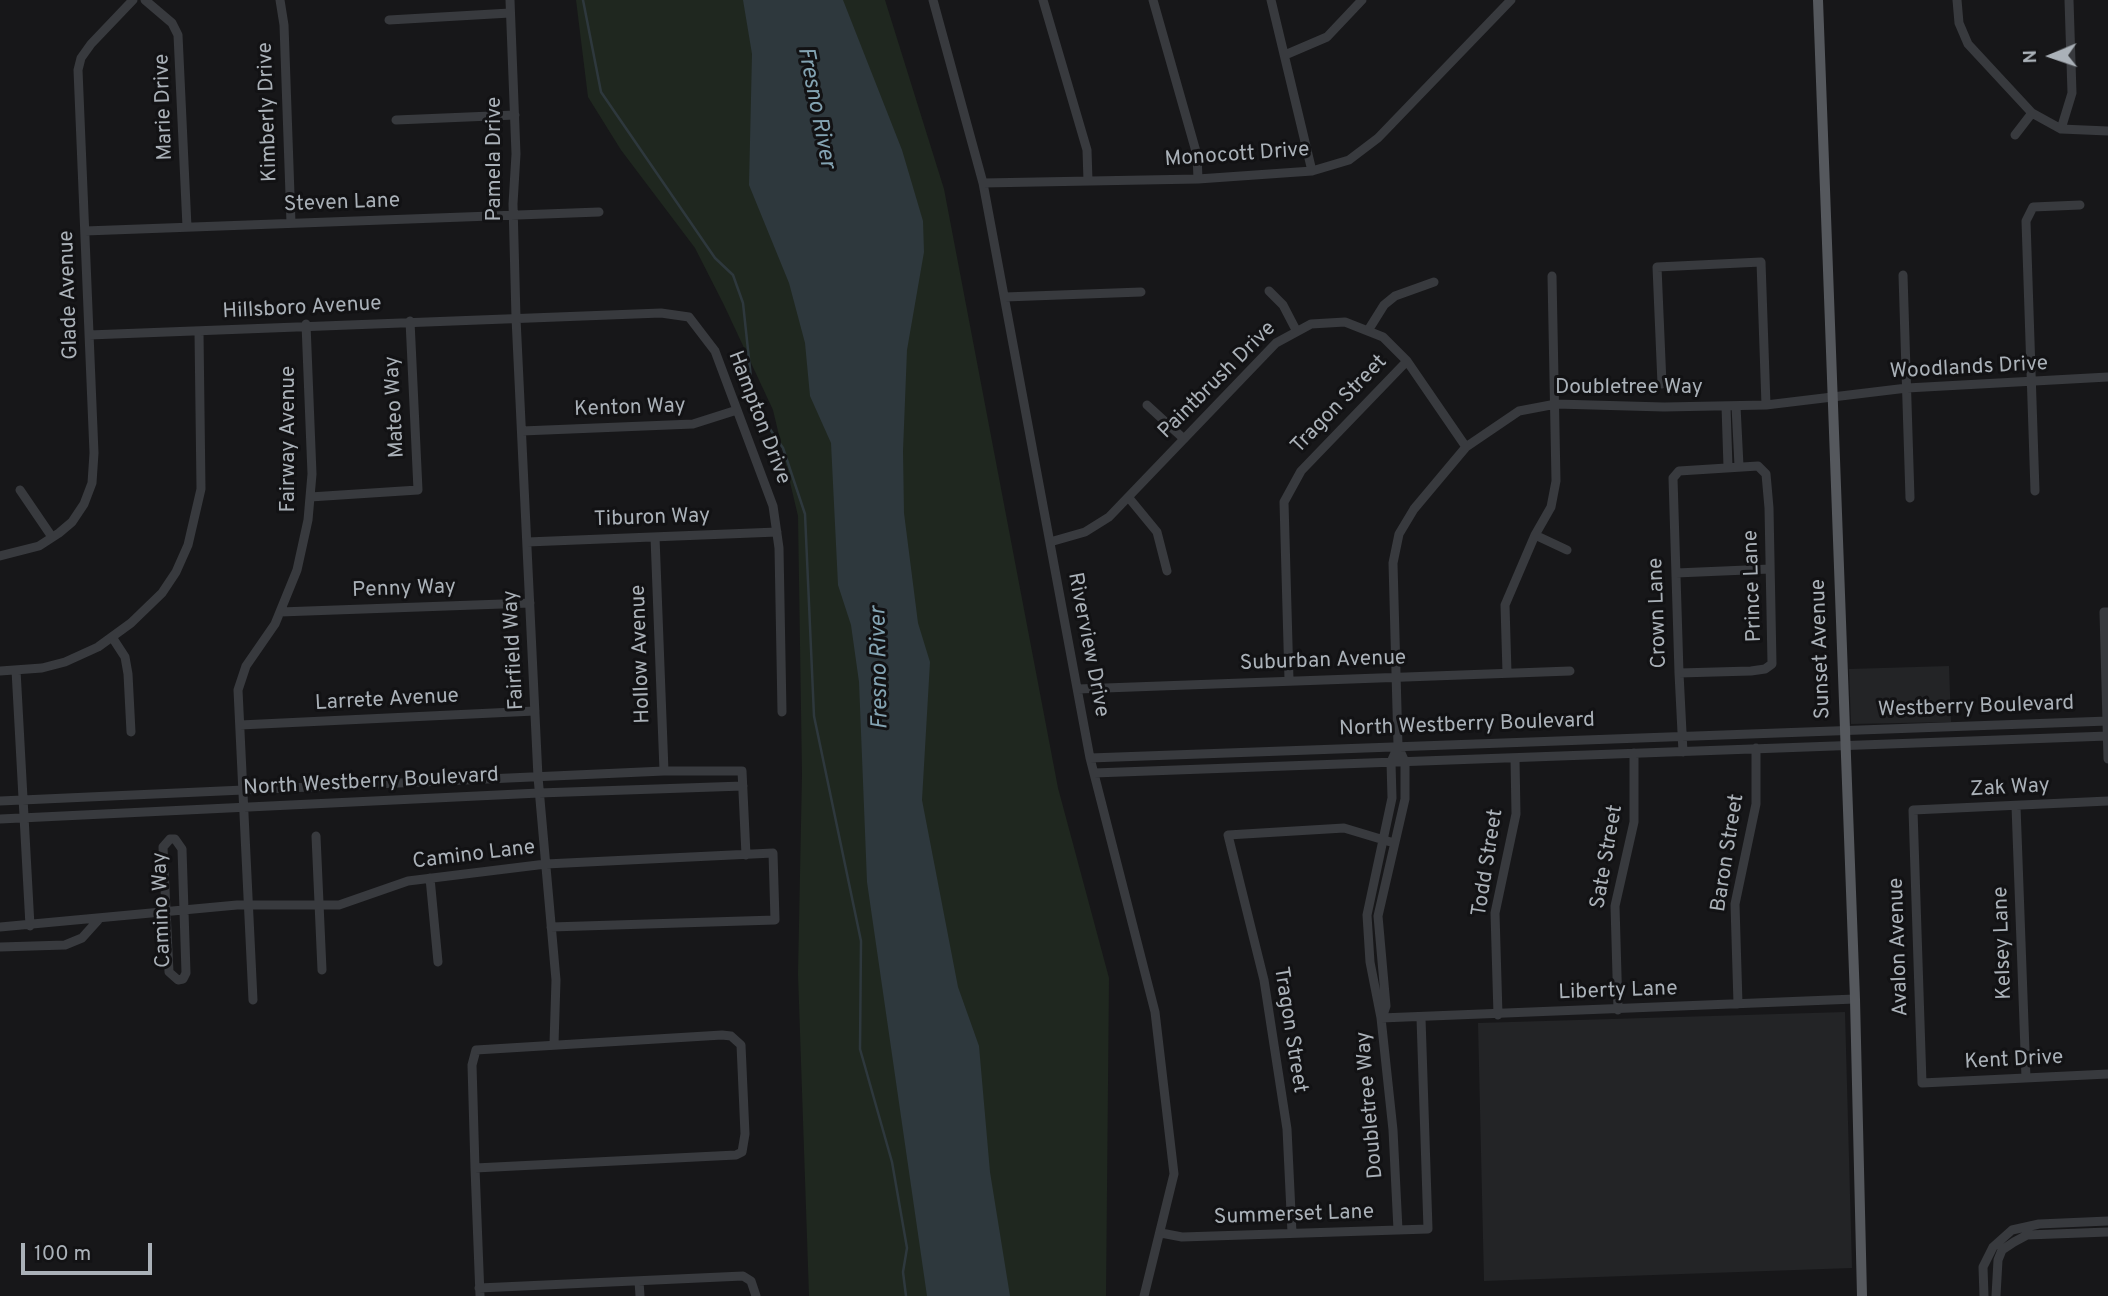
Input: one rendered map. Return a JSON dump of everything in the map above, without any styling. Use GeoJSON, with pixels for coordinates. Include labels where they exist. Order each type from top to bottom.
{"type":"FeatureCollection","features":[{"type":"Feature","properties":{"kind":"main road","name":"Sunset Avenue"},"geometry":{"type":"LineString","coordinates":[[1818,0],[1855,999],[1862,1296]]}},
{"type":"Feature","properties":{"kind":"street","name":"Glade Avenue"},"geometry":{"type":"LineString","coordinates":[[0,556],[38,546],[72,522],[84,504],[92,482],[94,453],[78,70],[91,44],[133,0]]}},
{"type":"Feature","properties":{"kind":"street","name":"Marie Drive"},"geometry":{"type":"LineString","coordinates":[[145,0],[172,23],[180,43],[187,227]]}},
{"type":"Feature","properties":{"kind":"street","name":"Kimberly Drive"},"geometry":{"type":"LineString","coordinates":[[280,0],[284,25],[290,223]]}},
{"type":"Feature","properties":{"kind":"street","name":"Pamela Drive"},"geometry":{"type":"LineString","coordinates":[[510,0],[515,115],[513,215],[516,318]]}},
{"type":"Feature","properties":{"kind":"street","name":"Riverview Drive"},"geometry":{"type":"LineString","coordinates":[[933,0],[983,183],[1090,758],[1155,1012],[1174,1160],[1172,1189],[1144,1296]]}},
{"type":"Feature","properties":{"kind":"street"},"geometry":{"type":"LineString","coordinates":[[1044,0],[1087,150],[1088,181]]}},
{"type":"Feature","properties":{"kind":"street"},"geometry":{"type":"LineString","coordinates":[[1153,0],[1197,155],[1198,179]]}},
{"type":"Feature","properties":{"kind":"street"},"geometry":{"type":"LineString","coordinates":[[1271,0],[1312,170]]}},
{"type":"Feature","properties":{"kind":"street"},"geometry":{"type":"LineString","coordinates":[[1285,55],[1327,37],[1362,0]]}},
{"type":"Feature","properties":{"kind":"street","name":"Monocott Drive"},"geometry":{"type":"LineString","coordinates":[[983,183],[1198,179],[1312,170],[1349,160],[1378,138],[1511,0]]}},
{"type":"Feature","properties":{"kind":"street"},"geometry":{"type":"LineString","coordinates":[[1957,0],[1959,23],[1968,44],[2032,113],[2061,129],[2108,131]]}},
{"type":"Feature","properties":{"kind":"street"},"geometry":{"type":"LineString","coordinates":[[2061,129],[2072,93],[2069,0]]}},
{"type":"Feature","properties":{"kind":"street"},"geometry":{"type":"LineString","coordinates":[[389,20],[510,13]]}},
{"type":"Feature","properties":{"kind":"street"},"geometry":{"type":"LineString","coordinates":[[2015,135],[2032,113]]}},
{"type":"Feature","properties":{"kind":"street"},"geometry":{"type":"LineString","coordinates":[[396,120],[515,115]]}},
{"type":"Feature","properties":{"kind":"street"},"geometry":{"type":"LineString","coordinates":[[2035,491],[2026,221],[2032,207],[2080,205]]}},
{"type":"Feature","properties":{"kind":"street","name":"Steven Lane"},"geometry":{"type":"LineString","coordinates":[[85,231],[599,212]]}},
{"type":"Feature","properties":{"kind":"street"},"geometry":{"type":"LineString","coordinates":[[1661,382],[1657,267],[1761,262],[1766,405]]}},
{"type":"Feature","properties":{"kind":"street"},"geometry":{"type":"LineString","coordinates":[[1903,275],[1910,498]]}},
{"type":"Feature","properties":{"kind":"street"},"geometry":{"type":"LineString","coordinates":[[1507,673],[1505,605],[1535,535],[1551,507],[1556,481],[1552,276]]}},
{"type":"Feature","properties":{"kind":"street"},"geometry":{"type":"LineString","coordinates":[[1369,329],[1384,305],[1395,296],[1434,282]]}},
{"type":"Feature","properties":{"kind":"street"},"geometry":{"type":"LineString","coordinates":[[1269,291],[1283,305],[1296,330]]}},
{"type":"Feature","properties":{"kind":"street"},"geometry":{"type":"LineString","coordinates":[[1005,297],[1141,292]]}},
{"type":"Feature","properties":{"kind":"street","name":"Hampton Drive"},"geometry":{"type":"LineString","coordinates":[[516,318],[661,313],[689,317],[715,351],[773,506],[777,532],[782,712]]}},
{"type":"Feature","properties":{"kind":"street","name":"Hillsboro Avenue"},"geometry":{"type":"LineString","coordinates":[[89,335],[199,332],[306,324],[516,318]]}},
{"type":"Feature","properties":{"kind":"street","name":"Fairfield Way"},"geometry":{"type":"LineString","coordinates":[[516,318],[538,777],[556,980],[554,1044]]}},
{"type":"Feature","properties":{"kind":"street","name":"Mateo Way"},"geometry":{"type":"LineString","coordinates":[[310,497],[418,490],[410,321]]}},
{"type":"Feature","properties":{"kind":"street","name":"Paintbrush Drive"},"geometry":{"type":"LineString","coordinates":[[1050,542],[1085,532],[1109,517],[1276,342],[1296,330],[1327,321],[1345,322],[1369,329],[1395,347],[1466,447]]}},
{"type":"Feature","properties":{"kind":"street","name":"Fairway Avenue"},"geometry":{"type":"LineString","coordinates":[[253,1000],[238,690],[241,678],[280,612],[297,570],[312,474],[306,324]]}},
{"type":"Feature","properties":{"kind":"street"},"geometry":{"type":"LineString","coordinates":[[0,671],[65,662],[112,637],[162,593],[176,572],[196,517],[202,455],[199,332]]}},
{"type":"Feature","properties":{"kind":"street","name":"Tragon Street"},"geometry":{"type":"LineString","coordinates":[[1289,680],[1284,502],[1301,471],[1407,361]]}},
{"type":"Feature","properties":{"kind":"street","name":"Woodlands Drive"},"geometry":{"type":"LineString","coordinates":[[1833,399],[1850,393],[1907,388],[2108,377]]}},
{"type":"Feature","properties":{"kind":"street","name":"Doubletree Way"},"geometry":{"type":"LineString","coordinates":[[1381,1018],[1386,1006],[1378,916],[1405,799],[1405,762],[1398,746],[1393,563],[1399,534],[1414,509],[1466,447],[1519,411],[1556,404],[1731,406],[1833,399]]}},
{"type":"Feature","properties":{"kind":"street"},"geometry":{"type":"LineString","coordinates":[[1147,405],[1184,439]]}},
{"type":"Feature","properties":{"kind":"street"},"geometry":{"type":"LineString","coordinates":[[1731,406],[1739,466],[1728,467],[1731,406]]}},
{"type":"Feature","properties":{"kind":"street","name":"Kenton Way"},"geometry":{"type":"LineString","coordinates":[[522,431],[692,424],[737,410]]}},
{"type":"Feature","properties":{"kind":"street","name":"Prince Lane"},"geometry":{"type":"LineString","coordinates":[[1679,673],[1751,671],[1765,669],[1772,664],[1769,508],[1763,468],[1739,466]]}},
{"type":"Feature","properties":{"kind":"street","name":"Crown Lane"},"geometry":{"type":"LineString","coordinates":[[1683,751],[1672,484],[1675,474],[1728,467]]}},
{"type":"Feature","properties":{"kind":"street"},"geometry":{"type":"LineString","coordinates":[[20,490],[52,537]]}},
{"type":"Feature","properties":{"kind":"street"},"geometry":{"type":"LineString","coordinates":[[1129,498],[1157,532],[1167,571]]}},
{"type":"Feature","properties":{"kind":"street","name":"Tiburon Way"},"geometry":{"type":"LineString","coordinates":[[527,542],[777,532]]}},
{"type":"Feature","properties":{"kind":"street"},"geometry":{"type":"LineString","coordinates":[[1535,535],[1567,550]]}},
{"type":"Feature","properties":{"kind":"street","name":"Hollow Avenue"},"geometry":{"type":"LineString","coordinates":[[655,537],[664,771]]}},
{"type":"Feature","properties":{"kind":"street"},"geometry":{"type":"LineString","coordinates":[[1676,573],[1770,569]]}},
{"type":"Feature","properties":{"kind":"street","name":"Penny Way"},"geometry":{"type":"LineString","coordinates":[[280,612],[530,603]]}},
{"type":"Feature","properties":{"kind":"street"},"geometry":{"type":"LineString","coordinates":[[2106,612],[2108,759]]}},
{"type":"Feature","properties":{"kind":"street"},"geometry":{"type":"LineString","coordinates":[[112,637],[126,665],[131,732]]}},
{"type":"Feature","properties":{"kind":"street"},"geometry":{"type":"LineString","coordinates":[[16,670],[30,926]]}},
{"type":"Feature","properties":{"kind":"street","name":"Suburban Avenue"},"geometry":{"type":"LineString","coordinates":[[1078,689],[1570,671]]}},
{"type":"Feature","properties":{"kind":"street","name":"Larrete Avenue"},"geometry":{"type":"LineString","coordinates":[[240,725],[535,711]]}},
{"type":"Feature","properties":{"kind":"street","name":"Westberry Boulevard"},"geometry":{"type":"LineString","coordinates":[[1844,730],[2107,721]]}},
{"type":"Feature","properties":{"kind":"street","name":"North Westberry Boulevard"},"geometry":{"type":"LineString","coordinates":[[1090,758],[1844,730]]}},
{"type":"Feature","properties":{"kind":"street","name":"Westberry Boulevard"},"geometry":{"type":"LineString","coordinates":[[1845,745],[2108,736]]}},
{"type":"Feature","properties":{"kind":"street","name":"North Westberry Boulevard"},"geometry":{"type":"LineString","coordinates":[[1094,773],[1845,745]]}},
{"type":"Feature","properties":{"kind":"street","name":"Doubletree Way"},"geometry":{"type":"LineString","coordinates":[[1398,746],[1391,762],[1392,798],[1370,889],[1367,915],[1370,962],[1381,1018],[1393,1130],[1398,1230]]}},
{"type":"Feature","properties":{"kind":"street","name":"Baron Street"},"geometry":{"type":"LineString","coordinates":[[1738,1004],[1735,904],[1756,804],[1756,748]]}},
{"type":"Feature","properties":{"kind":"street","name":"Sate Street"},"geometry":{"type":"LineString","coordinates":[[1618,1010],[1615,906],[1634,822],[1634,753]]}},
{"type":"Feature","properties":{"kind":"street","name":"Todd Street"},"geometry":{"type":"LineString","coordinates":[[1498,1015],[1495,913],[1516,814],[1515,759]]}},
{"type":"Feature","properties":{"kind":"street","name":"North Westberry Boulevard"},"geometry":{"type":"LineString","coordinates":[[0,801],[664,771],[742,771],[743,786],[0,819]]}},
{"type":"Feature","properties":{"kind":"street"},"geometry":{"type":"LineString","coordinates":[[743,786],[746,855]]}},
{"type":"Feature","properties":{"kind":"street","name":"Zak Way"},"geometry":{"type":"LineString","coordinates":[[1913,810],[2108,801]]}},
{"type":"Feature","properties":{"kind":"street","name":"Kelsey Lane"},"geometry":{"type":"LineString","coordinates":[[2016,806],[2026,1078]]}},
{"type":"Feature","properties":{"kind":"street","name":"Avalon Avenue"},"geometry":{"type":"LineString","coordinates":[[1913,810],[1922,1083]]}},
{"type":"Feature","properties":{"kind":"street","name":"Tragon Street"},"geometry":{"type":"LineString","coordinates":[[1292,1233],[1287,1129],[1264,980],[1228,835],[1344,828],[1384,839]]}},
{"type":"Feature","properties":{"kind":"street"},"geometry":{"type":"LineString","coordinates":[[316,836],[322,970]]}},
{"type":"Feature","properties":{"kind":"street","name":"Camino Way"},"geometry":{"type":"LineString","coordinates":[[170,839],[175,839],[181,849],[186,973],[183,979],[178,980],[169,972],[166,911],[163,846],[170,839]]}},
{"type":"Feature","properties":{"kind":"street"},"geometry":{"type":"LineString","coordinates":[[1384,839],[1394,843]]}},
{"type":"Feature","properties":{"kind":"street","name":"Camino Lane"},"geometry":{"type":"LineString","coordinates":[[0,927],[184,909],[248,905],[339,905],[408,881],[546,864],[773,853],[775,920],[551,927]]}},
{"type":"Feature","properties":{"kind":"street"},"geometry":{"type":"LineString","coordinates":[[430,878],[438,962]]}},
{"type":"Feature","properties":{"kind":"street"},"geometry":{"type":"LineString","coordinates":[[0,947],[65,945],[82,938],[100,918]]}},
{"type":"Feature","properties":{"kind":"street","name":"Liberty Lane"},"geometry":{"type":"LineString","coordinates":[[1381,1018],[1855,999]]}},
{"type":"Feature","properties":{"kind":"street","name":"Summerset Lane"},"geometry":{"type":"LineString","coordinates":[[1161,1233],[1182,1237],[1428,1229],[1421,1018]]}},
{"type":"Feature","properties":{"kind":"street"},"geometry":{"type":"LineString","coordinates":[[475,1168],[727,1157],[742,1152],[746,1134],[743,1053],[737,1039],[722,1035],[476,1050],[472,1065],[475,1168],[480,1292],[743,1276],[751,1281],[756,1296]]}},
{"type":"Feature","properties":{"kind":"street","name":"Kent Drive"},"geometry":{"type":"LineString","coordinates":[[1922,1083],[2108,1074]]}},
{"type":"Feature","properties":{"kind":"street"},"geometry":{"type":"LineString","coordinates":[[1984,1296],[1983,1267],[1993,1247],[2012,1230],[2039,1224],[2108,1221]]}},
{"type":"Feature","properties":{"kind":"street"},"geometry":{"type":"LineString","coordinates":[[1996,1296],[2001,1250],[2018,1240],[2027,1235],[2108,1233]]}},
{"type":"Feature","properties":{"kind":"street"},"geometry":{"type":"LineString","coordinates":[[639,1282],[640,1296]]}},
{"type":"Feature","properties":{"kind":"shaded area"},"geometry":{"type":"Polygon","coordinates":[[[576,0],[885,0],[944,189],[1058,788],[1109,978],[1106,1296],[809,1296],[798,974],[802,774],[798,516],[773,410],[724,305],[695,248],[621,150],[588,97],[576,0]]]}},
{"type":"Feature","properties":{"kind":"shaded area"},"geometry":{"type":"Polygon","coordinates":[[[1949,666],[1951,722],[1851,724],[1849,669],[1949,666]]]}},
{"type":"Feature","properties":{"kind":"shaded area"},"geometry":{"type":"Polygon","coordinates":[[[1845,1012],[1852,1268],[1484,1281],[1478,1023],[1845,1012]]]}},
{"type":"Feature","properties":{"kind":"water","name":"Fresno River"},"geometry":{"type":"Polygon","coordinates":[[[743,0],[843,0],[902,150],[923,221],[924,252],[907,350],[903,451],[904,513],[918,623],[930,662],[922,800],[958,987],[979,1046],[990,1172],[1010,1296],[927,1296],[867,882],[859,682],[851,625],[838,585],[831,443],[810,396],[805,343],[789,283],[749,185],[752,54],[743,0]]]}},
{"type":"Feature","properties":{"kind":"waterway"},"geometry":{"type":"LineString","coordinates":[[583,0],[601,92],[715,258],[733,275],[743,303],[754,406],[783,448],[805,514],[814,716],[861,941],[860,1049],[892,1162],[907,1248],[903,1272],[906,1296]]}}]}
